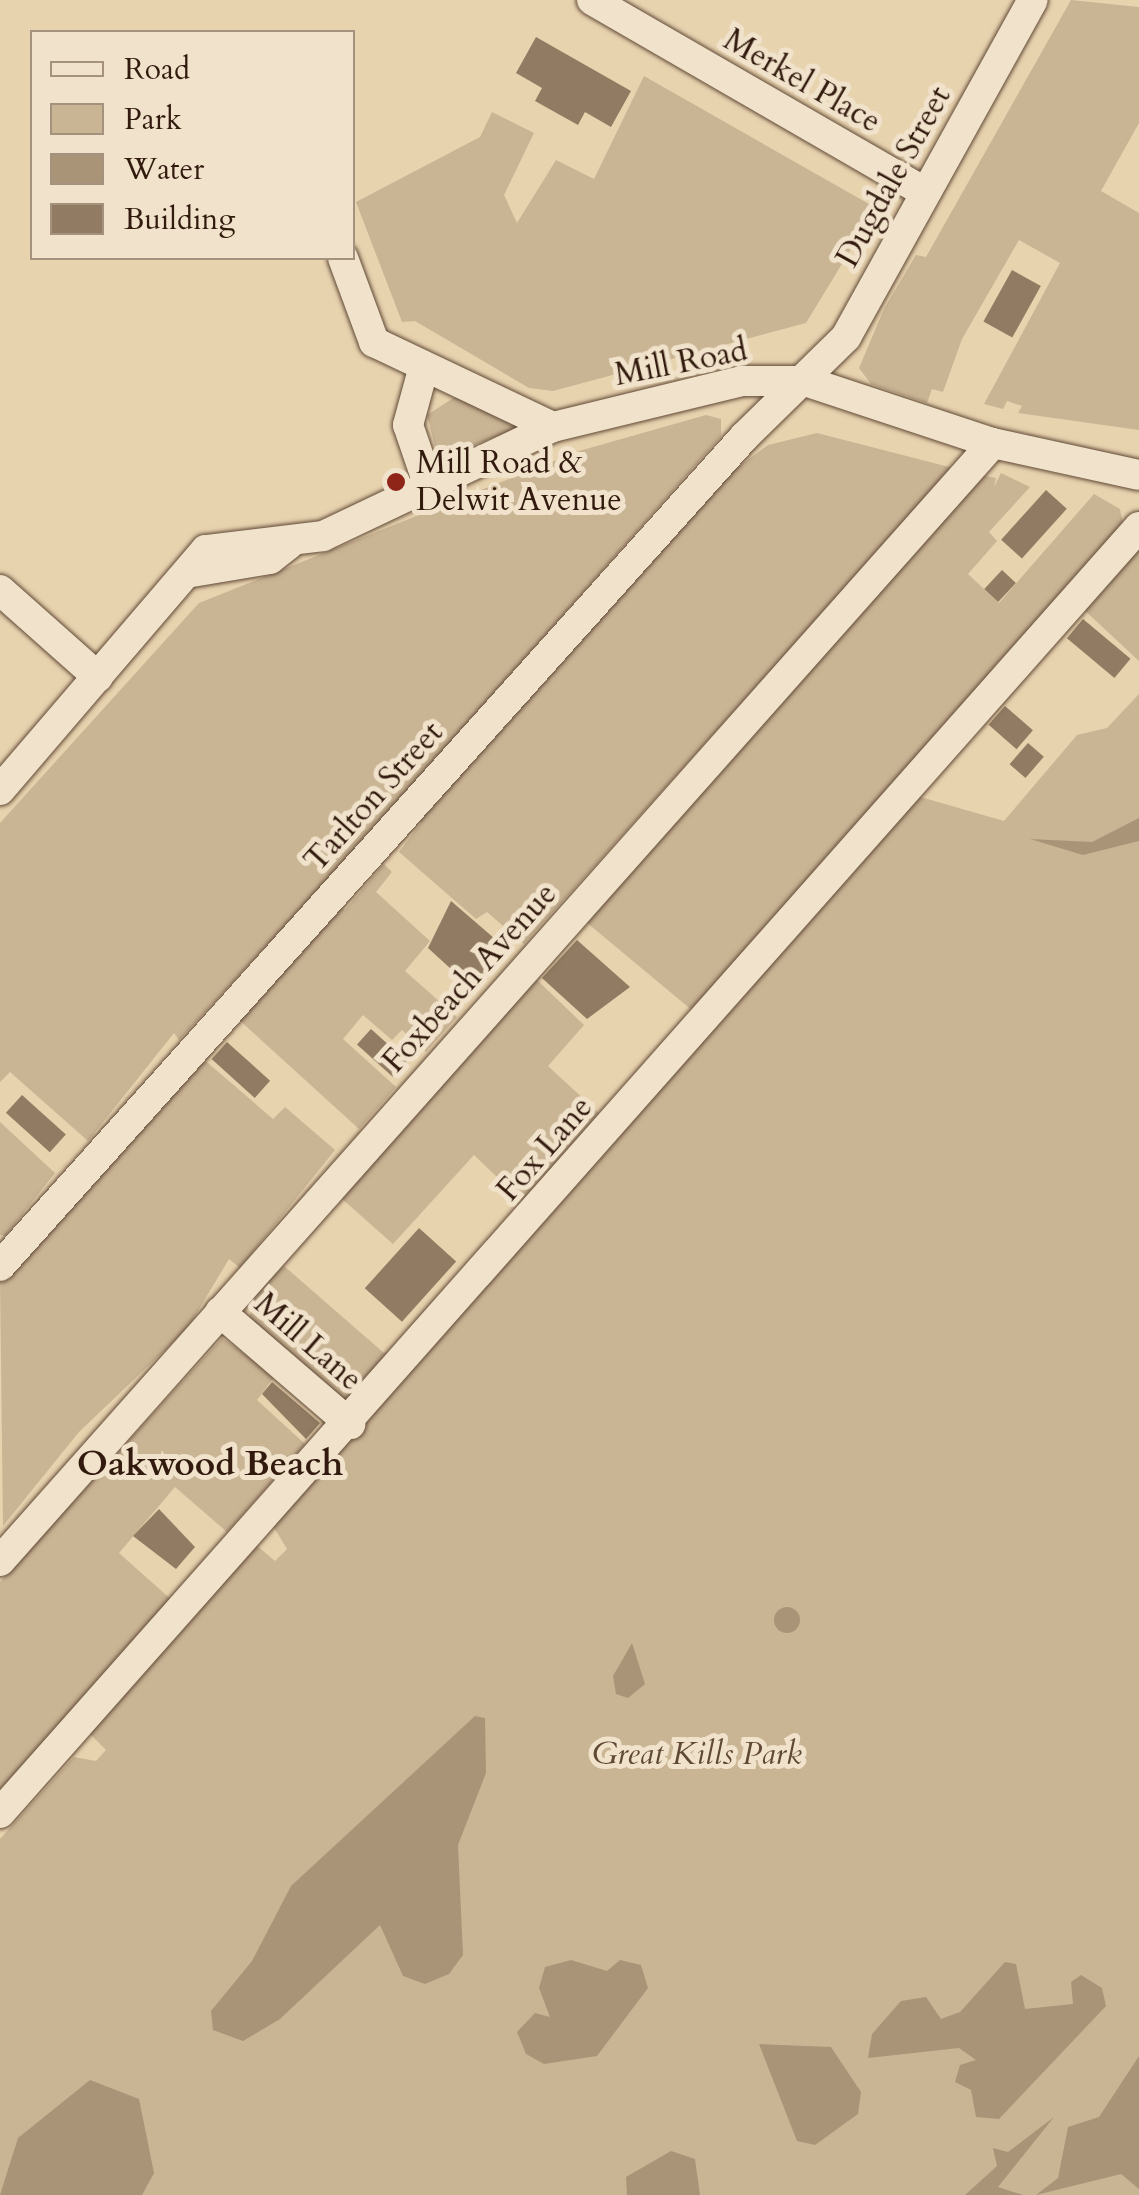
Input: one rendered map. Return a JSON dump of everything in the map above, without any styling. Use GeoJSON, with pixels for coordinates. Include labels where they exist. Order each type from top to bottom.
{"type":"FeatureCollection","features":[{"type":"Feature","properties":{"kind":"street","name":"Merkel Place"},"geometry":{"type":"LineString","coordinates":[[592,0],[924,192]]}},
{"type":"Feature","properties":{"kind":"street","name":"Dugdale Street"},"geometry":{"type":"LineString","coordinates":[[805,382],[846,336],[1033,0]]}},
{"type":"Feature","properties":{"kind":"street"},"geometry":{"type":"LineString","coordinates":[[344,260],[374,342],[422,370],[553,427]]}},
{"type":"Feature","properties":{"kind":"street"},"geometry":{"type":"LineString","coordinates":[[422,370],[408,425],[430,492]]}},
{"type":"Feature","properties":{"kind":"street","name":"Mill Road"},"geometry":{"type":"LineString","coordinates":[[289,544],[430,492],[553,427],[742,381],[805,382],[993,442],[1139,475]]}},
{"type":"Feature","properties":{"kind":"street","name":"Tarlton Street"},"geometry":{"type":"LineString","coordinates":[[0,1266],[731,452],[805,382]]}},
{"type":"Feature","properties":{"kind":"street","name":"Foxbeach Avenue"},"geometry":{"type":"LineString","coordinates":[[0,1561],[993,442]]}},
{"type":"Feature","properties":{"kind":"street","name":"Fox Lane"},"geometry":{"type":"LineString","coordinates":[[0,1813],[350,1424],[1139,527]]}},
{"type":"Feature","properties":{"kind":"street"},"geometry":{"type":"LineString","coordinates":[[0,790],[192,572],[206,550],[266,537],[289,544]]}},
{"type":"Feature","properties":{"kind":"street"},"geometry":{"type":"LineString","coordinates":[[192,572],[248,564],[289,544]]}},
{"type":"Feature","properties":{"kind":"street"},"geometry":{"type":"LineString","coordinates":[[0,590],[98,677]]}},
{"type":"Feature","properties":{"kind":"street","name":"Mill Lane"},"geometry":{"type":"LineString","coordinates":[[220,1312],[350,1424]]}},
{"type":"Feature","properties":{"kind":"green space"},"geometry":{"type":"Polygon","coordinates":[[[1071,0],[1139,7],[1139,123],[1101,191],[1139,213],[1139,430],[1018,413],[1022,406],[1007,401],[1003,409],[984,404],[1060,263],[1019,240],[962,339],[943,392],[932,389],[927,403],[871,384],[859,368],[884,309],[916,255],[926,257],[1071,0]]]}},
{"type":"Feature","properties":{"kind":"green space"},"geometry":{"type":"Polygon","coordinates":[[[644,76],[876,208],[806,323],[553,391],[529,388],[415,321],[402,322],[356,202],[480,137],[492,112],[534,133],[504,195],[517,223],[556,160],[594,179],[644,76]]]}},
{"type":"Feature","properties":{"kind":"green space"},"geometry":{"type":"Polygon","coordinates":[[[455,397],[522,427],[438,458],[427,415],[455,397]]]}},
{"type":"Feature","properties":{"kind":"green space"},"geometry":{"type":"Polygon","coordinates":[[[706,415],[721,419],[721,436],[363,841],[179,1040],[174,1033],[88,1141],[10,1072],[0,1082],[0,823],[199,603],[579,451],[706,415]]]}},
{"type":"Feature","properties":{"kind":"green space"},"geometry":{"type":"Polygon","coordinates":[[[817,433],[953,468],[524,944],[487,912],[476,919],[399,852],[421,823],[414,815],[712,486],[768,445],[817,433]]]}},
{"type":"Feature","properties":{"kind":"green space"},"geometry":{"type":"Polygon","coordinates":[[[1001,473],[1030,487],[989,532],[997,541],[968,574],[999,603],[1094,494],[1120,509],[1124,528],[693,1011],[586,922],[980,475],[996,478],[994,487],[1001,473]]]}},
{"type":"Feature","properties":{"kind":"green space"},"geometry":{"type":"Polygon","coordinates":[[[1139,538],[1139,661],[1081,607],[1139,538]]]}},
{"type":"Feature","properties":{"kind":"green space","name":"Great Kills Park"},"geometry":{"type":"Polygon","coordinates":[[[1139,694],[1139,2195],[0,2195],[0,1839],[74,1757],[96,1761],[106,1750],[90,1734],[256,1545],[275,1561],[287,1549],[273,1526],[917,796],[1004,821],[1077,735],[1107,728],[1139,694]]]}},
{"type":"Feature","properties":{"kind":"green space"},"geometry":{"type":"Polygon","coordinates":[[[384,864],[392,872],[376,892],[430,941],[405,971],[457,1017],[426,1052],[402,1030],[392,1040],[363,1015],[343,1039],[396,1087],[359,1129],[236,1017],[335,904],[345,910],[384,864]]]}},
{"type":"Feature","properties":{"kind":"green space"},"geometry":{"type":"Polygon","coordinates":[[[536,979],[584,1025],[548,1066],[600,1114],[522,1201],[474,1155],[393,1244],[341,1198],[536,979]]]}},
{"type":"Feature","properties":{"kind":"green space"},"geometry":{"type":"Polygon","coordinates":[[[201,1057],[273,1119],[285,1107],[335,1150],[240,1268],[229,1259],[187,1329],[79,1432],[3,1526],[0,1280],[201,1057]]]}},
{"type":"Feature","properties":{"kind":"green space"},"geometry":{"type":"Polygon","coordinates":[[[0,1122],[55,1173],[5,1236],[0,1235],[0,1122]]]}},
{"type":"Feature","properties":{"kind":"green space"},"geometry":{"type":"Polygon","coordinates":[[[284,1266],[384,1353],[402,1348],[347,1406],[247,1325],[257,1291],[284,1266]]]}},
{"type":"Feature","properties":{"kind":"green space"},"geometry":{"type":"Polygon","coordinates":[[[222,1338],[275,1376],[257,1400],[305,1444],[227,1532],[175,1487],[119,1553],[174,1602],[0,1799],[0,1582],[222,1338]]]}},
{"type":"Feature","properties":{"kind":"water"},"geometry":{"type":"Polygon","coordinates":[[[1139,818],[1139,841],[1083,855],[1030,839],[1092,842],[1139,818]]]}},
{"type":"Feature","properties":{"kind":"water"},"geometry":{"type":"Polygon","coordinates":[[[787,1607],[796,1611],[800,1620],[796,1629],[787,1633],[778,1629],[774,1620],[778,1611],[787,1607]]]}},
{"type":"Feature","properties":{"kind":"water"},"geometry":{"type":"Polygon","coordinates":[[[632,1643],[645,1684],[628,1698],[616,1694],[613,1676],[632,1643]]]}},
{"type":"Feature","properties":{"kind":"water"},"geometry":{"type":"Polygon","coordinates":[[[475,1716],[485,1718],[486,1773],[458,1845],[463,1955],[449,1974],[425,1984],[403,1976],[380,1925],[280,2019],[243,2041],[213,2030],[211,2011],[252,1961],[291,1886],[475,1716]]]}},
{"type":"Feature","properties":{"kind":"water"},"geometry":{"type":"Polygon","coordinates":[[[571,1960],[607,1971],[620,1960],[641,1965],[648,1988],[597,2056],[544,2064],[526,2054],[517,2032],[535,2013],[550,2017],[539,1988],[545,1967],[571,1960]]]}},
{"type":"Feature","properties":{"kind":"water"},"geometry":{"type":"Polygon","coordinates":[[[1005,1962],[1016,1964],[1025,2009],[1073,2004],[1071,1982],[1081,1975],[1102,1988],[1106,2006],[999,2119],[976,2117],[971,2090],[955,2082],[960,2065],[976,2060],[959,2048],[868,2058],[872,2034],[901,2001],[926,1997],[941,2019],[960,2012],[1005,1962]]]}},
{"type":"Feature","properties":{"kind":"water"},"geometry":{"type":"Polygon","coordinates":[[[759,2044],[831,2047],[861,2092],[858,2114],[815,2145],[797,2141],[759,2044]]]}},
{"type":"Feature","properties":{"kind":"water"},"geometry":{"type":"Polygon","coordinates":[[[1139,2056],[1139,2189],[1121,2174],[1036,2195],[1058,2178],[1068,2127],[1099,2117],[1139,2056]]]}},
{"type":"Feature","properties":{"kind":"water"},"geometry":{"type":"Polygon","coordinates":[[[90,2080],[139,2099],[154,2173],[142,2195],[0,2195],[18,2138],[90,2080]]]}},
{"type":"Feature","properties":{"kind":"water"},"geometry":{"type":"Polygon","coordinates":[[[1054,2117],[998,2187],[1023,2195],[965,2195],[997,2166],[993,2148],[1008,2152],[1054,2117]]]}},
{"type":"Feature","properties":{"kind":"water"},"geometry":{"type":"Polygon","coordinates":[[[671,2151],[695,2159],[700,2195],[627,2195],[626,2177],[671,2151]]]}},
{"type":"Feature","properties":{"kind":"building"},"geometry":{"type":"Polygon","coordinates":[[[536,37],[631,91],[611,127],[585,112],[578,125],[535,101],[542,88],[516,73],[536,37]]]}},
{"type":"Feature","properties":{"kind":"building"},"geometry":{"type":"Polygon","coordinates":[[[1012,270],[1041,286],[1012,338],[983,322],[1012,270]]]}},
{"type":"Feature","properties":{"kind":"building"},"geometry":{"type":"Polygon","coordinates":[[[1046,490],[1067,509],[1022,559],[1001,540],[1046,490]]]}},
{"type":"Feature","properties":{"kind":"building"},"geometry":{"type":"Polygon","coordinates":[[[1002,570],[1016,583],[998,602],[984,589],[1002,570]]]}},
{"type":"Feature","properties":{"kind":"building"},"geometry":{"type":"Polygon","coordinates":[[[1083,619],[1130,659],[1114,678],[1067,638],[1083,619]]]}},
{"type":"Feature","properties":{"kind":"building"},"geometry":{"type":"Polygon","coordinates":[[[1005,706],[1033,730],[1017,749],[989,725],[1005,706]]]}},
{"type":"Feature","properties":{"kind":"building"},"geometry":{"type":"Polygon","coordinates":[[[1028,743],[1044,757],[1025,778],[1010,764],[1028,743]]]}},
{"type":"Feature","properties":{"kind":"building"},"geometry":{"type":"Polygon","coordinates":[[[451,901],[509,951],[474,990],[428,948],[451,901]]]}},
{"type":"Feature","properties":{"kind":"building"},"geometry":{"type":"Polygon","coordinates":[[[577,940],[630,987],[587,1019],[542,978],[577,940]]]}},
{"type":"Feature","properties":{"kind":"building"},"geometry":{"type":"Polygon","coordinates":[[[371,1029],[407,1061],[393,1077],[357,1045],[371,1029]]]}},
{"type":"Feature","properties":{"kind":"building"},"geometry":{"type":"Polygon","coordinates":[[[227,1042],[270,1081],[255,1098],[212,1059],[227,1042]]]}},
{"type":"Feature","properties":{"kind":"building"},"geometry":{"type":"Polygon","coordinates":[[[22,1095],[66,1134],[50,1152],[6,1113],[22,1095]]]}},
{"type":"Feature","properties":{"kind":"building"},"geometry":{"type":"Polygon","coordinates":[[[419,1228],[456,1261],[402,1322],[365,1288],[419,1228]]]}},
{"type":"Feature","properties":{"kind":"building"},"geometry":{"type":"Polygon","coordinates":[[[272,1382],[320,1423],[306,1439],[262,1394],[272,1382]]]}},
{"type":"Feature","properties":{"kind":"building"},"geometry":{"type":"Polygon","coordinates":[[[159,1509],[195,1547],[176,1569],[133,1536],[159,1509]]]}},
{"type":"Feature","properties":{"kind":"place","name":"Mill Road & Delwit Avenue"},"geometry":{"type":"Point","coordinates":[396,482]}},
{"type":"Feature","properties":{"kind":"district","name":"Oakwood Beach"},"geometry":{"type":"Point","coordinates":[210,1464]}}]}
